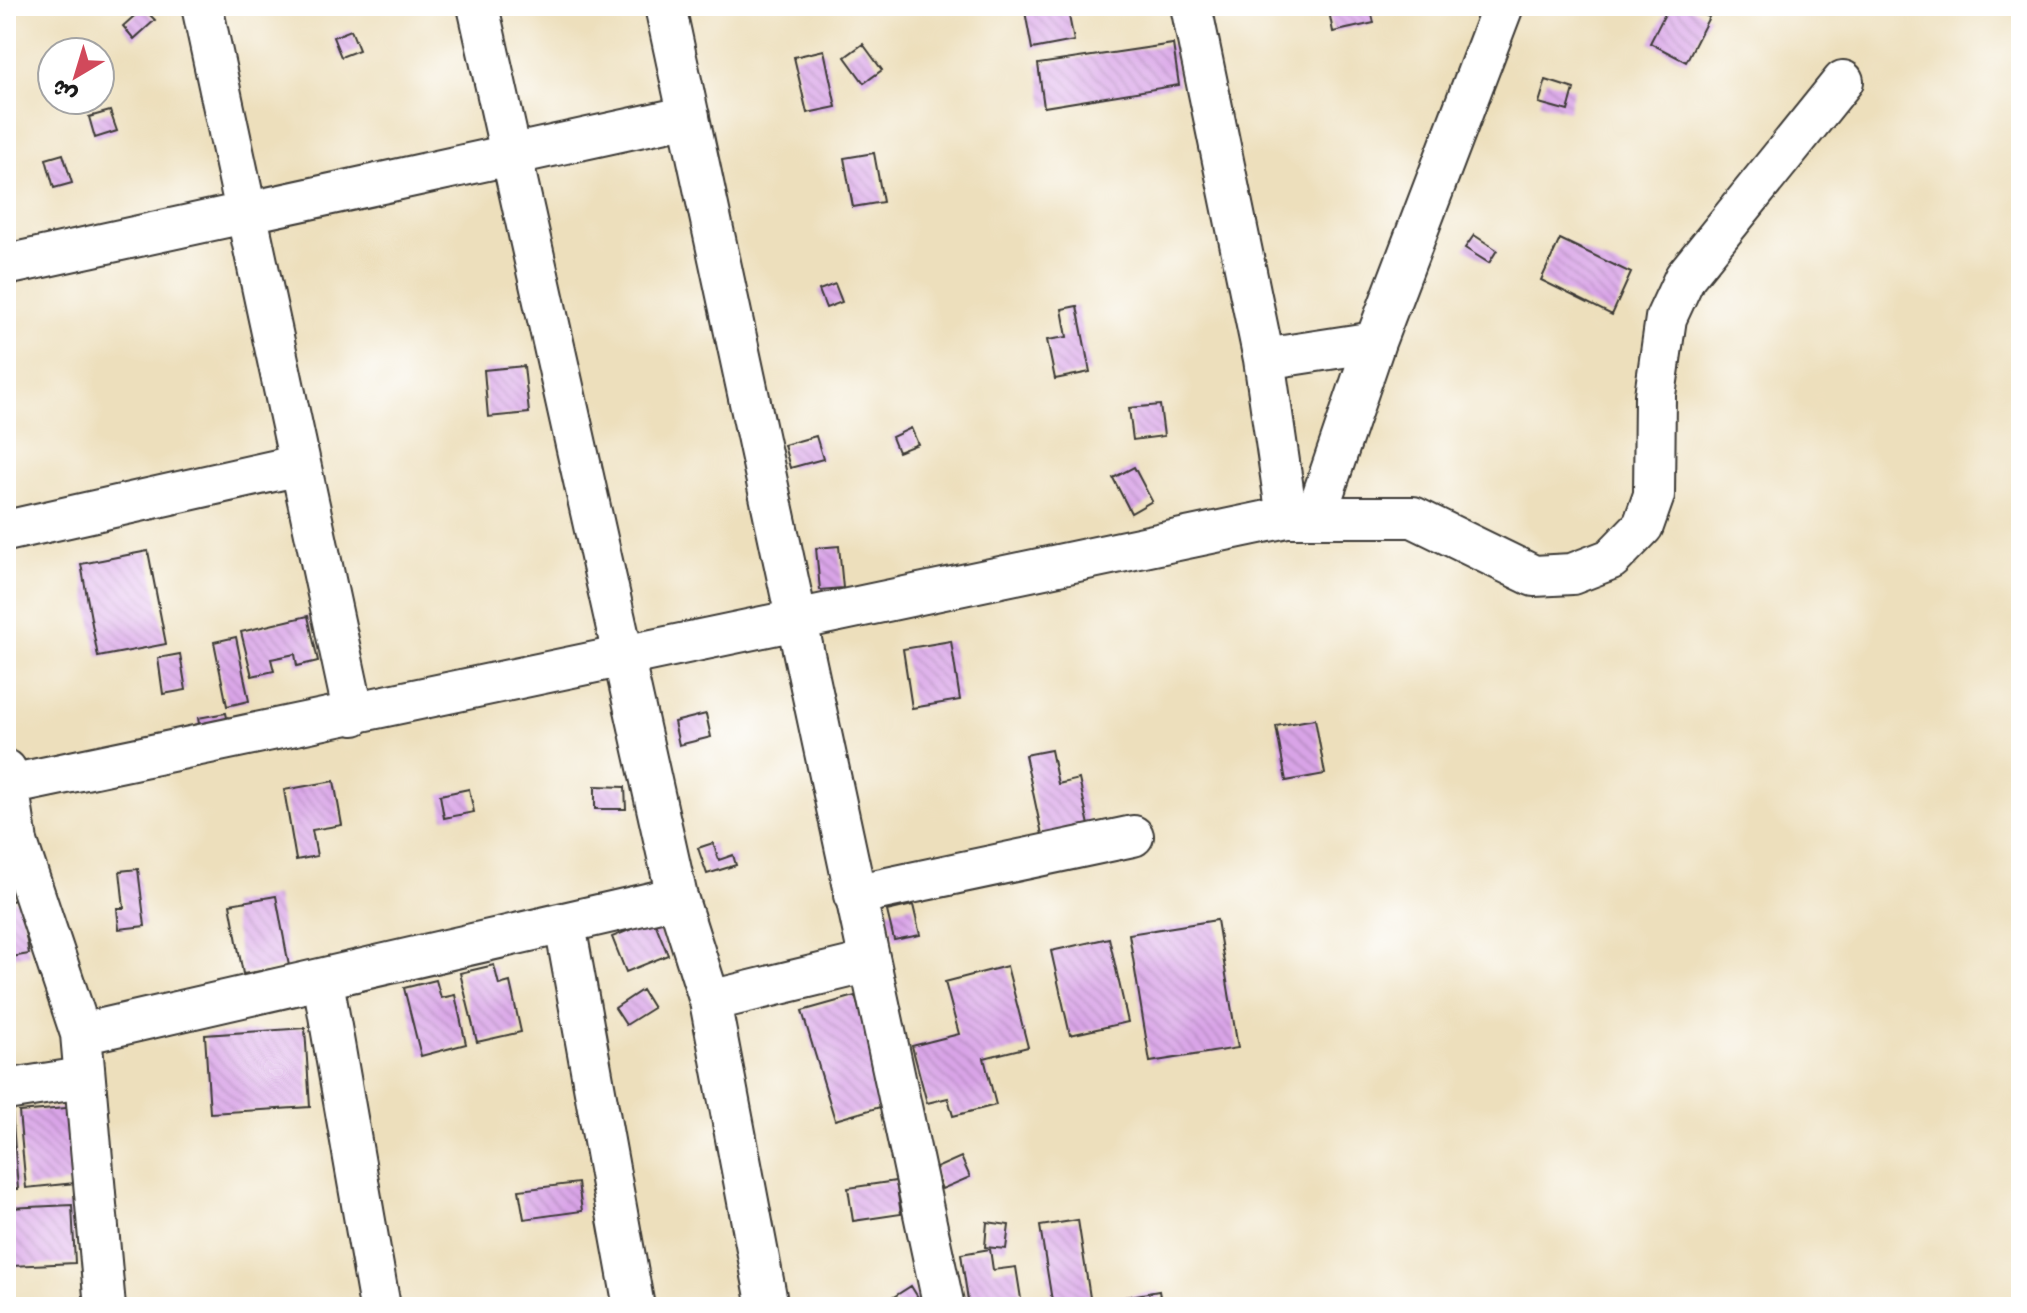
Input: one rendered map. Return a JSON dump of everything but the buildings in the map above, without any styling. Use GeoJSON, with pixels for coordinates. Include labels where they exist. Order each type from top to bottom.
{"type":"FeatureCollection","features":[{"type":"Feature","properties":{"kind":"street"},"geometry":{"type":"LineString","coordinates":[[202,6],[354,715]]}},
{"type":"Feature","properties":{"kind":"street"},"geometry":{"type":"LineString","coordinates":[[478,6],[677,897],[710,1001],[768,1307]]}},
{"type":"Feature","properties":{"kind":"street"},"geometry":{"type":"LineString","coordinates":[[665,6],[794,620],[944,1307]]}},
{"type":"Feature","properties":{"kind":"street"},"geometry":{"type":"LineString","coordinates":[[1191,6],[1264,359],[1302,516]]}},
{"type":"Feature","properties":{"kind":"street"},"geometry":{"type":"LineString","coordinates":[[1302,516],[1375,342],[1503,6]]}},
{"type":"Feature","properties":{"kind":"street"},"geometry":{"type":"LineString","coordinates":[[105,1307],[82,1078],[81,1034],[11,844],[8,778],[354,715],[794,620],[1302,516],[1413,517],[1534,576],[1572,574],[1611,559],[1643,526],[1654,495],[1655,395],[1666,318],[1685,277],[1843,81]]}},
{"type":"Feature","properties":{"kind":"street"},"geometry":{"type":"LineString","coordinates":[[6,265],[689,116]]}},
{"type":"Feature","properties":{"kind":"street"},"geometry":{"type":"LineString","coordinates":[[1264,359],[1375,342]]}},
{"type":"Feature","properties":{"kind":"street"},"geometry":{"type":"LineString","coordinates":[[6,531],[300,465]]}},
{"type":"Feature","properties":{"kind":"street"},"geometry":{"type":"LineString","coordinates":[[854,895],[1133,836]]}},
{"type":"Feature","properties":{"kind":"street"},"geometry":{"type":"LineString","coordinates":[[81,1034],[323,981],[677,897]]}},
{"type":"Feature","properties":{"kind":"street"},"geometry":{"type":"LineString","coordinates":[[565,925],[634,1307]]}},
{"type":"Feature","properties":{"kind":"street"},"geometry":{"type":"LineString","coordinates":[[710,1001],[870,962]]}},
{"type":"Feature","properties":{"kind":"street"},"geometry":{"type":"LineString","coordinates":[[323,981],[380,1307]]}},
{"type":"Feature","properties":{"kind":"street"},"geometry":{"type":"LineString","coordinates":[[6,1090],[82,1078]]}}]}
